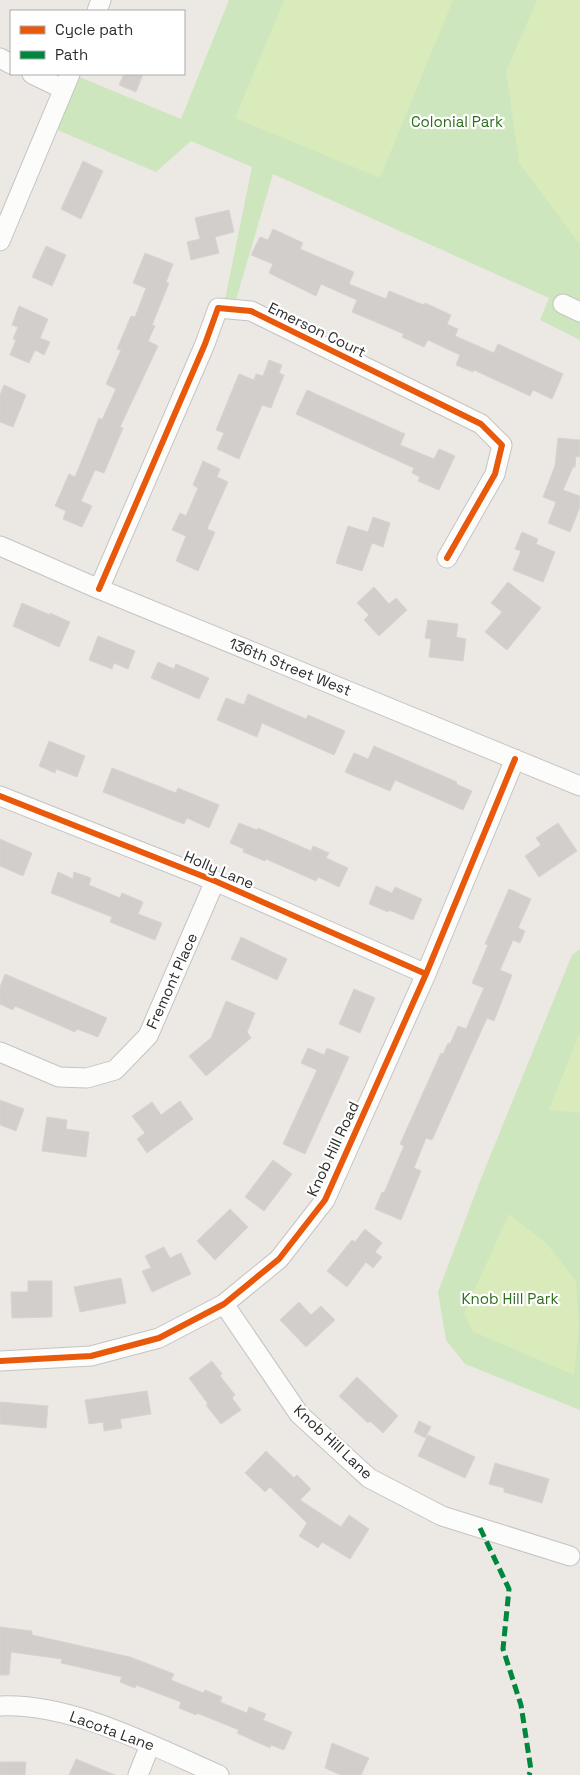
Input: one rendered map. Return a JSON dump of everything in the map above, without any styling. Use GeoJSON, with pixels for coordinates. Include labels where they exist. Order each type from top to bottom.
{"type":"FeatureCollection","features":[{"type":"Feature","properties":{"kind":"street"},"geometry":{"type":"LineString","coordinates":[[0,241],[66,81],[37,75]]}},
{"type":"Feature","properties":{"kind":"street","name":"Emerson Court"},"geometry":{"type":"LineString","coordinates":[[99,589],[205,344],[218,308],[251,311],[481,424],[502,446],[495,474],[447,558]]}},
{"type":"Feature","properties":{"kind":"street","name":"136th Street West"},"geometry":{"type":"LineString","coordinates":[[0,546],[99,589],[580,786]]}},
{"type":"Feature","properties":{"kind":"street","name":"Knob Hill Road"},"geometry":{"type":"LineString","coordinates":[[0,1361],[91,1356],[159,1338],[224,1304],[279,1259],[325,1200],[426,974],[515,759]]}},
{"type":"Feature","properties":{"kind":"street","name":"Holly Lane"},"geometry":{"type":"LineString","coordinates":[[0,796],[215,881],[426,974]]}},
{"type":"Feature","properties":{"kind":"street","name":"Fremont Place"},"geometry":{"type":"LineString","coordinates":[[0,1052],[59,1077],[87,1078],[115,1070],[148,1036],[215,881]]}},
{"type":"Feature","properties":{"kind":"street","name":"Knob Hill Lane"},"geometry":{"type":"LineString","coordinates":[[224,1304],[299,1414],[369,1478],[442,1516],[570,1556]]}},
{"type":"Feature","properties":{"kind":"street","name":"Lacota Lane"},"geometry":{"type":"LineString","coordinates":[[0,1706],[18,1705],[77,1716],[219,1775]]}},
{"type":"Feature","properties":{"kind":"street"},"geometry":{"type":"LineString","coordinates":[[138,1775],[150,1745]]}},
{"type":"Feature","properties":{"kind":"green space","name":"Colonial Park"},"geometry":{"type":"Polygon","coordinates":[[[229,0],[580,0],[580,340],[540,320],[549,298],[273,174],[233,310],[223,309],[252,167],[191,141],[156,172],[48,126],[72,75],[181,119],[229,0]]]}},
{"type":"Feature","properties":{"kind":"green space"},"geometry":{"type":"Polygon","coordinates":[[[284,0],[453,0],[380,178],[235,118],[284,0]]]}},
{"type":"Feature","properties":{"kind":"green space"},"geometry":{"type":"Polygon","coordinates":[[[537,0],[580,0],[580,243],[519,163],[506,71],[537,0]]]}},
{"type":"Feature","properties":{"kind":"green space","name":"Knob Hill Park"},"geometry":{"type":"Polygon","coordinates":[[[580,949],[580,1410],[465,1364],[446,1340],[438,1292],[480,1181],[572,955],[580,949]]]}},
{"type":"Feature","properties":{"kind":"green space"},"geometry":{"type":"Polygon","coordinates":[[[580,1032],[580,1113],[549,1110],[580,1032]]]}},
{"type":"Feature","properties":{"kind":"green space"},"geometry":{"type":"Polygon","coordinates":[[[509,1214],[547,1244],[576,1281],[579,1327],[574,1375],[472,1331],[464,1313],[509,1214]]]}},
{"type":"Feature","properties":{"kind":"building"},"geometry":{"type":"Polygon","coordinates":[[[124,75],[143,75],[136,92],[119,85],[124,75]]]}},
{"type":"Feature","properties":{"kind":"building"},"geometry":{"type":"Polygon","coordinates":[[[83,161],[103,171],[81,219],[61,209],[83,161]]]}},
{"type":"Feature","properties":{"kind":"building"},"geometry":{"type":"Polygon","coordinates":[[[229,210],[234,232],[215,237],[219,253],[191,260],[187,242],[200,239],[195,218],[229,210]]]}},
{"type":"Feature","properties":{"kind":"building"},"geometry":{"type":"Polygon","coordinates":[[[273,229],[303,243],[300,249],[354,272],[349,284],[386,299],[389,291],[424,305],[425,303],[451,315],[447,324],[458,329],[455,336],[494,353],[498,344],[563,374],[552,399],[533,390],[530,396],[474,370],[473,372],[456,365],[460,355],[428,340],[424,347],[402,337],[404,334],[352,312],[357,300],[321,284],[316,296],[269,273],[273,264],[251,255],[260,237],[268,240],[273,229]]]}},
{"type":"Feature","properties":{"kind":"building"},"geometry":{"type":"Polygon","coordinates":[[[46,246],[66,255],[52,286],[32,277],[46,246]]]}},
{"type":"Feature","properties":{"kind":"building"},"geometry":{"type":"Polygon","coordinates":[[[145,253],[173,264],[166,282],[169,283],[152,325],[155,326],[148,341],[158,346],[120,427],[123,428],[104,473],[95,470],[81,501],[92,506],[82,527],[63,519],[66,511],[55,506],[69,474],[75,477],[99,418],[102,420],[116,389],[106,384],[121,350],[117,349],[131,316],[135,317],[146,288],[133,283],[145,253]]]}},
{"type":"Feature","properties":{"kind":"building"},"geometry":{"type":"Polygon","coordinates":[[[19,306],[48,319],[40,338],[50,342],[44,355],[35,350],[29,363],[10,355],[16,340],[13,339],[18,327],[12,325],[19,306]]]}},
{"type":"Feature","properties":{"kind":"building"},"geometry":{"type":"Polygon","coordinates":[[[269,360],[282,365],[279,373],[284,375],[271,408],[262,405],[239,459],[217,449],[224,433],[216,430],[239,374],[254,380],[256,374],[263,376],[269,360]]]}},
{"type":"Feature","properties":{"kind":"building"},"geometry":{"type":"Polygon","coordinates":[[[4,385],[26,395],[13,427],[0,422],[0,395],[4,385]]]}},
{"type":"Feature","properties":{"kind":"building"},"geometry":{"type":"Polygon","coordinates":[[[307,390],[405,434],[400,445],[434,459],[439,449],[455,456],[439,490],[418,481],[420,477],[412,473],[414,468],[296,414],[307,390]]]}},
{"type":"Feature","properties":{"kind":"building"},"geometry":{"type":"Polygon","coordinates":[[[558,438],[580,440],[580,457],[576,456],[575,467],[573,467],[563,490],[580,496],[580,507],[570,532],[548,523],[556,502],[543,497],[555,466],[558,438]]]}},
{"type":"Feature","properties":{"kind":"building"},"geometry":{"type":"Polygon","coordinates":[[[203,461],[220,469],[217,477],[228,482],[207,529],[215,532],[198,571],[176,561],[186,536],[172,530],[180,513],[186,516],[198,488],[193,485],[203,461]]]}},
{"type":"Feature","properties":{"kind":"building"},"geometry":{"type":"Polygon","coordinates":[[[373,517],[390,523],[383,547],[372,543],[362,571],[336,563],[348,526],[368,532],[373,517]]]}},
{"type":"Feature","properties":{"kind":"building"},"geometry":{"type":"Polygon","coordinates":[[[522,532],[538,539],[536,544],[555,552],[543,582],[513,570],[521,551],[515,549],[522,532]]]}},
{"type":"Feature","properties":{"kind":"building"},"geometry":{"type":"Polygon","coordinates":[[[508,582],[541,608],[507,650],[485,632],[502,612],[491,603],[508,582]]]}},
{"type":"Feature","properties":{"kind":"building"},"geometry":{"type":"Polygon","coordinates":[[[374,587],[389,604],[396,598],[407,610],[379,636],[364,620],[369,615],[357,603],[374,587]]]}},
{"type":"Feature","properties":{"kind":"building"},"geometry":{"type":"Polygon","coordinates":[[[22,603],[70,622],[59,647],[13,626],[22,603]]]}},
{"type":"Feature","properties":{"kind":"building"},"geometry":{"type":"Polygon","coordinates":[[[428,620],[458,624],[456,637],[466,639],[463,661],[429,657],[431,639],[425,638],[428,620]]]}},
{"type":"Feature","properties":{"kind":"building"},"geometry":{"type":"Polygon","coordinates":[[[98,636],[135,651],[128,669],[114,663],[112,669],[89,660],[98,636]]]}},
{"type":"Feature","properties":{"kind":"building"},"geometry":{"type":"Polygon","coordinates":[[[158,662],[174,669],[176,664],[209,678],[199,699],[151,678],[158,662]]]}},
{"type":"Feature","properties":{"kind":"building"},"geometry":{"type":"Polygon","coordinates":[[[248,694],[306,719],[308,715],[345,731],[334,755],[262,723],[257,737],[217,720],[226,698],[244,705],[248,694]]]}},
{"type":"Feature","properties":{"kind":"building"},"geometry":{"type":"Polygon","coordinates":[[[49,741],[85,756],[77,777],[56,769],[55,773],[39,766],[49,741]]]}},
{"type":"Feature","properties":{"kind":"building"},"geometry":{"type":"Polygon","coordinates":[[[374,746],[457,782],[456,784],[472,791],[463,810],[395,780],[390,791],[345,772],[354,753],[368,759],[374,746]]]}},
{"type":"Feature","properties":{"kind":"building"},"geometry":{"type":"Polygon","coordinates":[[[112,768],[176,793],[178,788],[219,805],[209,828],[187,818],[184,824],[103,792],[112,768]]]}},
{"type":"Feature","properties":{"kind":"building"},"geometry":{"type":"Polygon","coordinates":[[[239,823],[257,830],[258,828],[311,851],[313,846],[329,853],[326,858],[348,868],[339,887],[318,877],[316,881],[266,859],[265,861],[243,852],[244,849],[230,843],[239,823]]]}},
{"type":"Feature","properties":{"kind":"building"},"geometry":{"type":"Polygon","coordinates":[[[558,823],[577,851],[539,877],[525,856],[541,845],[536,838],[558,823]]]}},
{"type":"Feature","properties":{"kind":"building"},"geometry":{"type":"Polygon","coordinates":[[[0,839],[32,853],[23,876],[0,866],[0,839]]]}},
{"type":"Feature","properties":{"kind":"building"},"geometry":{"type":"Polygon","coordinates":[[[58,872],[73,879],[74,872],[91,878],[89,885],[120,898],[122,893],[143,902],[138,914],[162,923],[155,940],[110,922],[112,917],[51,893],[58,872]]]}},
{"type":"Feature","properties":{"kind":"building"},"geometry":{"type":"Polygon","coordinates":[[[376,886],[392,893],[395,887],[422,899],[413,920],[369,904],[376,886]]]}},
{"type":"Feature","properties":{"kind":"building"},"geometry":{"type":"Polygon","coordinates":[[[509,889],[531,899],[518,928],[525,931],[520,943],[513,940],[500,970],[512,975],[494,1021],[487,1018],[432,1140],[426,1138],[414,1168],[421,1171],[401,1220],[375,1209],[404,1146],[400,1144],[441,1053],[443,1054],[448,1043],[450,1044],[458,1026],[466,1029],[484,988],[472,983],[488,945],[485,944],[509,889]]]}},
{"type":"Feature","properties":{"kind":"building"},"geometry":{"type":"Polygon","coordinates":[[[241,937],[287,959],[277,980],[231,959],[241,937]]]}},
{"type":"Feature","properties":{"kind":"building"},"geometry":{"type":"Polygon","coordinates":[[[5,974],[107,1018],[98,1037],[77,1029],[75,1032],[15,1006],[13,1010],[0,1004],[0,987],[5,974]]]}},
{"type":"Feature","properties":{"kind":"building"},"geometry":{"type":"Polygon","coordinates":[[[354,989],[375,998],[360,1033],[339,1024],[354,989]]]}},
{"type":"Feature","properties":{"kind":"building"},"geometry":{"type":"Polygon","coordinates":[[[226,1001],[255,1013],[247,1032],[251,1038],[206,1076],[189,1056],[211,1038],[226,1001]]]}},
{"type":"Feature","properties":{"kind":"building"},"geometry":{"type":"Polygon","coordinates":[[[308,1048],[324,1055],[327,1048],[349,1057],[305,1154],[283,1144],[317,1070],[301,1063],[308,1048]]]}},
{"type":"Feature","properties":{"kind":"building"},"geometry":{"type":"Polygon","coordinates":[[[0,1100],[24,1109],[16,1131],[0,1125],[0,1100]]]}},
{"type":"Feature","properties":{"kind":"building"},"geometry":{"type":"Polygon","coordinates":[[[180,1101],[193,1119],[147,1153],[137,1139],[145,1133],[132,1116],[152,1102],[161,1115],[180,1101]]]}},
{"type":"Feature","properties":{"kind":"building"},"geometry":{"type":"Polygon","coordinates":[[[47,1117],[67,1120],[66,1129],[89,1132],[86,1157],[42,1151],[47,1117]]]}},
{"type":"Feature","properties":{"kind":"building"},"geometry":{"type":"Polygon","coordinates":[[[273,1160],[292,1174],[264,1211],[245,1197],[273,1160]]]}},
{"type":"Feature","properties":{"kind":"building"},"geometry":{"type":"Polygon","coordinates":[[[230,1209],[248,1227],[215,1260],[197,1241],[230,1209]]]}},
{"type":"Feature","properties":{"kind":"building"},"geometry":{"type":"Polygon","coordinates":[[[365,1229],[382,1243],[375,1252],[382,1257],[373,1268],[366,1262],[347,1287],[327,1271],[352,1240],[355,1242],[365,1229]]]}},
{"type":"Feature","properties":{"kind":"building"},"geometry":{"type":"Polygon","coordinates":[[[164,1247],[170,1258],[181,1253],[191,1274],[152,1292],[142,1271],[151,1268],[145,1256],[164,1247]]]}},
{"type":"Feature","properties":{"kind":"building"},"geometry":{"type":"Polygon","coordinates":[[[121,1278],[126,1303],[80,1312],[74,1287],[121,1278]]]}},
{"type":"Feature","properties":{"kind":"building"},"geometry":{"type":"Polygon","coordinates":[[[28,1281],[52,1281],[52,1317],[12,1318],[11,1292],[28,1292],[28,1281]]]}},
{"type":"Feature","properties":{"kind":"building"},"geometry":{"type":"Polygon","coordinates":[[[299,1302],[311,1315],[321,1306],[335,1320],[306,1347],[280,1320],[299,1302]]]}},
{"type":"Feature","properties":{"kind":"building"},"geometry":{"type":"Polygon","coordinates":[[[212,1361],[222,1374],[220,1376],[235,1395],[232,1398],[241,1410],[221,1424],[189,1378],[212,1361]]]}},
{"type":"Feature","properties":{"kind":"building"},"geometry":{"type":"Polygon","coordinates":[[[357,1377],[398,1416],[383,1433],[370,1421],[368,1423],[339,1396],[357,1377]]]}},
{"type":"Feature","properties":{"kind":"building"},"geometry":{"type":"Polygon","coordinates":[[[147,1391],[151,1414],[120,1419],[122,1428],[104,1431],[103,1422],[89,1424],[85,1400],[147,1391]]]}},
{"type":"Feature","properties":{"kind":"building"},"geometry":{"type":"Polygon","coordinates":[[[0,1402],[48,1406],[46,1428],[0,1424],[0,1402]]]}},
{"type":"Feature","properties":{"kind":"building"},"geometry":{"type":"Polygon","coordinates":[[[419,1421],[431,1427],[425,1438],[414,1432],[419,1421]]]}},
{"type":"Feature","properties":{"kind":"building"},"geometry":{"type":"Polygon","coordinates":[[[428,1435],[475,1457],[465,1478],[418,1456],[428,1435]]]}},
{"type":"Feature","properties":{"kind":"building"},"geometry":{"type":"Polygon","coordinates":[[[266,1451],[294,1478],[297,1475],[311,1489],[300,1500],[341,1527],[349,1515],[369,1529],[350,1559],[322,1542],[318,1548],[299,1536],[307,1523],[270,1487],[265,1492],[245,1473],[266,1451]]]}},
{"type":"Feature","properties":{"kind":"building"},"geometry":{"type":"Polygon","coordinates":[[[495,1463],[549,1479],[542,1503],[504,1492],[504,1488],[489,1484],[495,1463]]]}},
{"type":"Feature","properties":{"kind":"building"},"geometry":{"type":"Polygon","coordinates":[[[0,1627],[32,1631],[32,1635],[130,1657],[174,1674],[171,1680],[203,1693],[205,1690],[222,1697],[220,1702],[247,1713],[249,1707],[266,1714],[263,1720],[292,1732],[284,1750],[271,1745],[270,1748],[237,1733],[239,1730],[197,1713],[196,1715],[179,1708],[181,1702],[136,1685],[135,1688],[120,1682],[122,1677],[61,1663],[62,1659],[11,1652],[9,1675],[0,1675],[0,1627]]]}},
{"type":"Feature","properties":{"kind":"building"},"geometry":{"type":"Polygon","coordinates":[[[332,1743],[369,1758],[361,1775],[341,1775],[325,1768],[332,1743]]]}},
{"type":"Feature","properties":{"kind":"building"},"geometry":{"type":"Polygon","coordinates":[[[76,1759],[115,1775],[69,1775],[76,1759]]]}},
{"type":"Feature","properties":{"kind":"building"},"geometry":{"type":"Polygon","coordinates":[[[0,1762],[26,1762],[25,1775],[0,1775],[0,1762]]]}},
{"type":"Feature","properties":{"kind":"marked path"},"geometry":{"type":"LineString","coordinates":[[480,1528],[509,1589],[503,1649],[521,1705],[531,1770],[529,1775]]}},
{"type":"Feature","properties":{"kind":"cycle path"},"geometry":{"type":"LineString","coordinates":[[99,589],[205,344],[218,308],[251,311],[481,424],[502,445],[495,474],[447,558]]}},
{"type":"Feature","properties":{"kind":"cycle path"},"geometry":{"type":"LineString","coordinates":[[0,1361],[91,1356],[159,1338],[224,1304],[279,1259],[325,1200],[426,974],[515,759]]}},
{"type":"Feature","properties":{"kind":"cycle path"},"geometry":{"type":"LineString","coordinates":[[0,796],[215,881],[426,974]]}}]}
